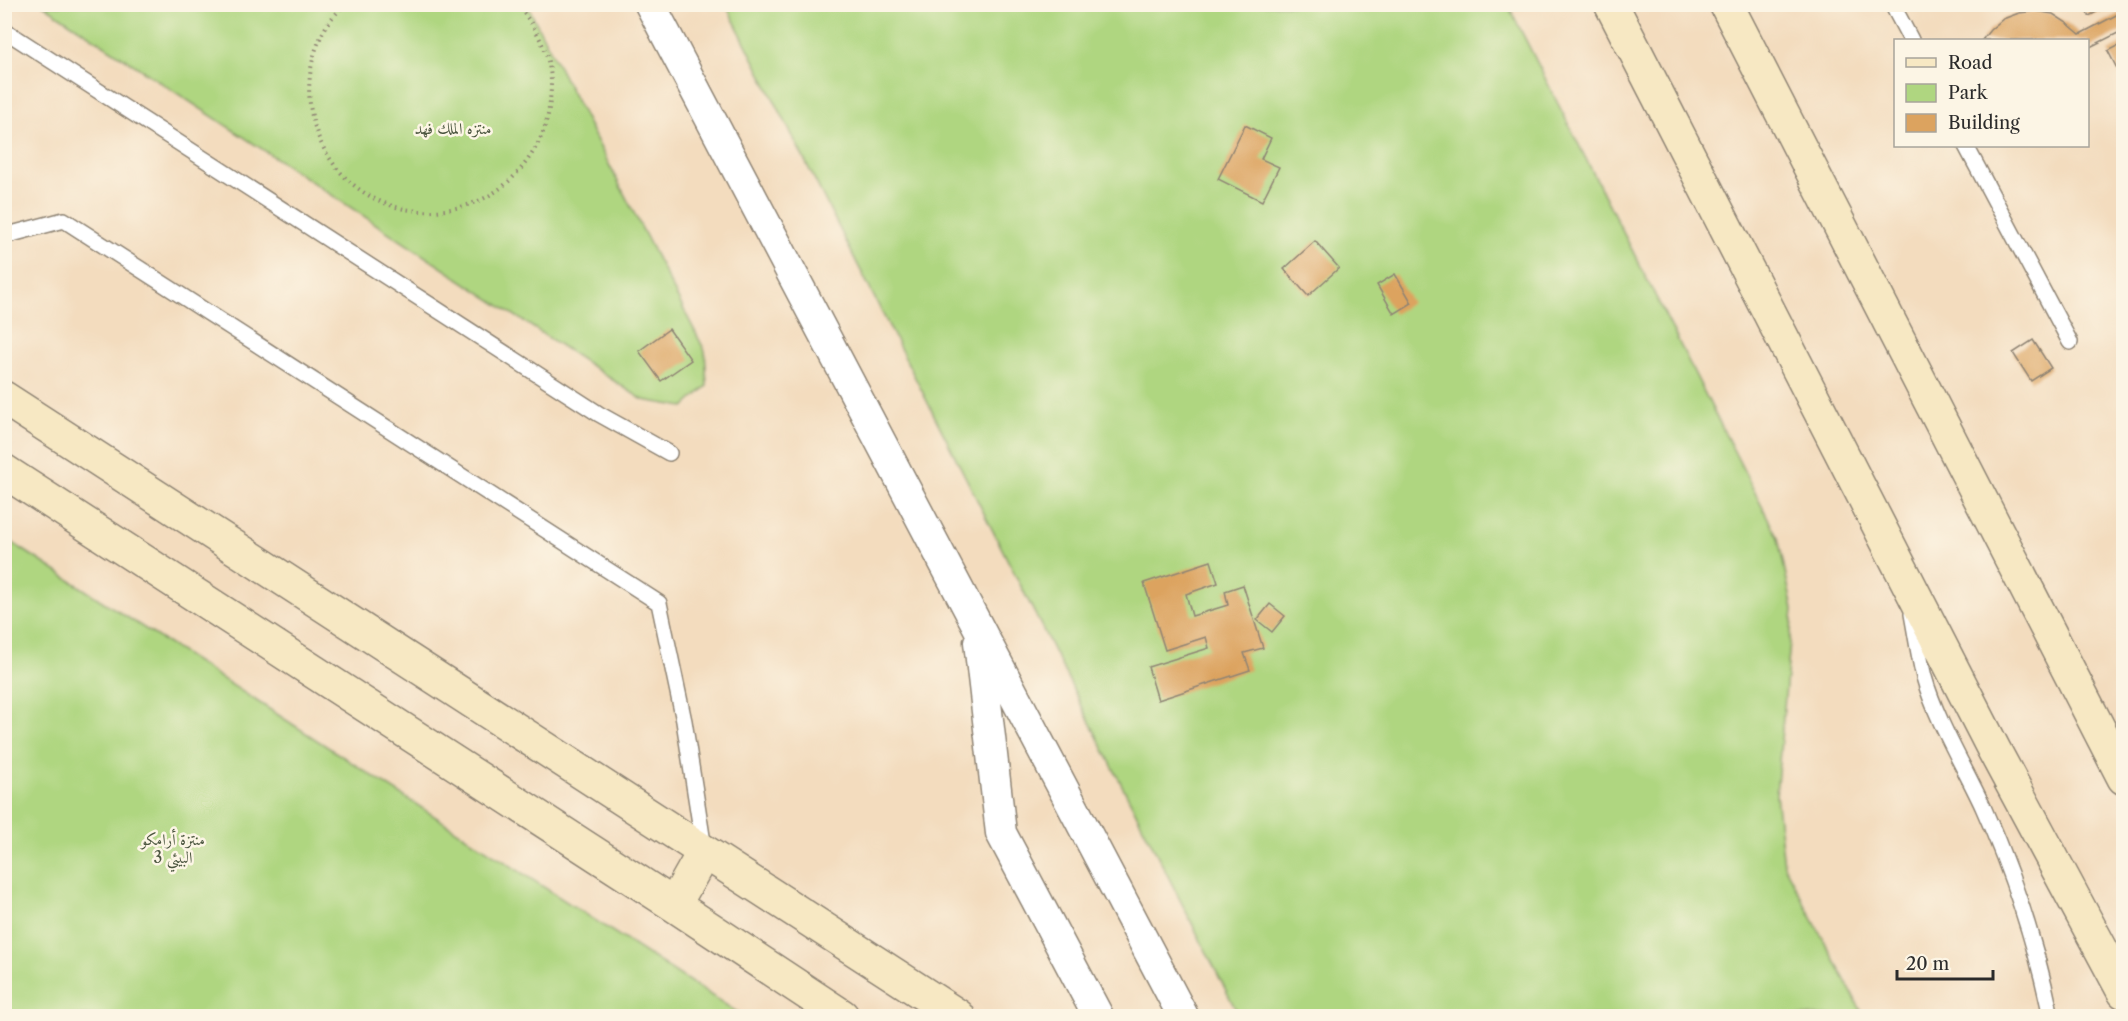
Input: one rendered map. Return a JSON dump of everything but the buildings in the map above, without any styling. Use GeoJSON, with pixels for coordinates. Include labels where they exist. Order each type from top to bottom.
{"type":"FeatureCollection","features":[{"type":"Feature","properties":{"kind":"street"},"geometry":{"type":"LineString","coordinates":[[651,4],[1183,1017]]}},
{"type":"Feature","properties":{"kind":"street"},"geometry":{"type":"LineString","coordinates":[[1611,4],[1994,750],[2124,992]]}},
{"type":"Feature","properties":{"kind":"street"},"geometry":{"type":"LineString","coordinates":[[1726,4],[2124,778]]}},
{"type":"Feature","properties":{"kind":"street"},"geometry":{"type":"LineString","coordinates":[[4,398],[958,1017]]}},
{"type":"Feature","properties":{"kind":"street"},"geometry":{"type":"LineString","coordinates":[[4,471],[674,905],[842,1017]]}},
{"type":"Feature","properties":{"kind":"street"},"geometry":{"type":"LineString","coordinates":[[977,624],[1001,833],[1098,1017]]}},
{"type":"Feature","properties":{"kind":"street"},"geometry":{"type":"LineString","coordinates":[[674,905],[704,852]]}},
{"type":"Feature","properties":{"kind":"lane"},"geometry":{"type":"LineString","coordinates":[[1892,4],[1910,39]]}},
{"type":"Feature","properties":{"kind":"lane"},"geometry":{"type":"LineString","coordinates":[[4,30],[599,414],[669,453]]}},
{"type":"Feature","properties":{"kind":"lane"},"geometry":{"type":"LineString","coordinates":[[1967,147],[2070,342]]}},
{"type":"Feature","properties":{"kind":"lane"},"geometry":{"type":"LineString","coordinates":[[4,236],[64,220],[658,603],[684,721],[704,852]]}},
{"type":"Feature","properties":{"kind":"lane"},"geometry":{"type":"LineString","coordinates":[[1889,546],[1911,609],[1925,679],[1983,808],[2017,892],[2051,1017]]}},
{"type":"Feature","properties":{"kind":"path"},"geometry":{"type":"LineString","coordinates":[[345,4],[327,24],[312,59],[308,97],[316,134],[334,167],[363,193],[398,208],[435,213],[473,204],[506,185],[532,157],[547,122],[552,84],[544,46],[524,13],[515,4]]}},
{"type":"Feature","properties":{"kind":"green space","name":"منتزه الملك فهد"},"geometry":{"type":"Polygon","coordinates":[[[43,5],[527,5],[705,351],[707,386],[684,407],[643,400],[43,5]]]}},
{"type":"Feature","properties":{"kind":"green space"},"geometry":{"type":"Polygon","coordinates":[[[726,5],[1508,5],[1778,538],[1793,609],[1776,795],[1784,865],[1864,1016],[1239,1016],[726,5]]]}},
{"type":"Feature","properties":{"kind":"green space","name":"منتزة أرامكو البيئي 3"},"geometry":{"type":"Polygon","coordinates":[[[5,538],[743,1016],[5,1016],[5,538]]]}}]}
